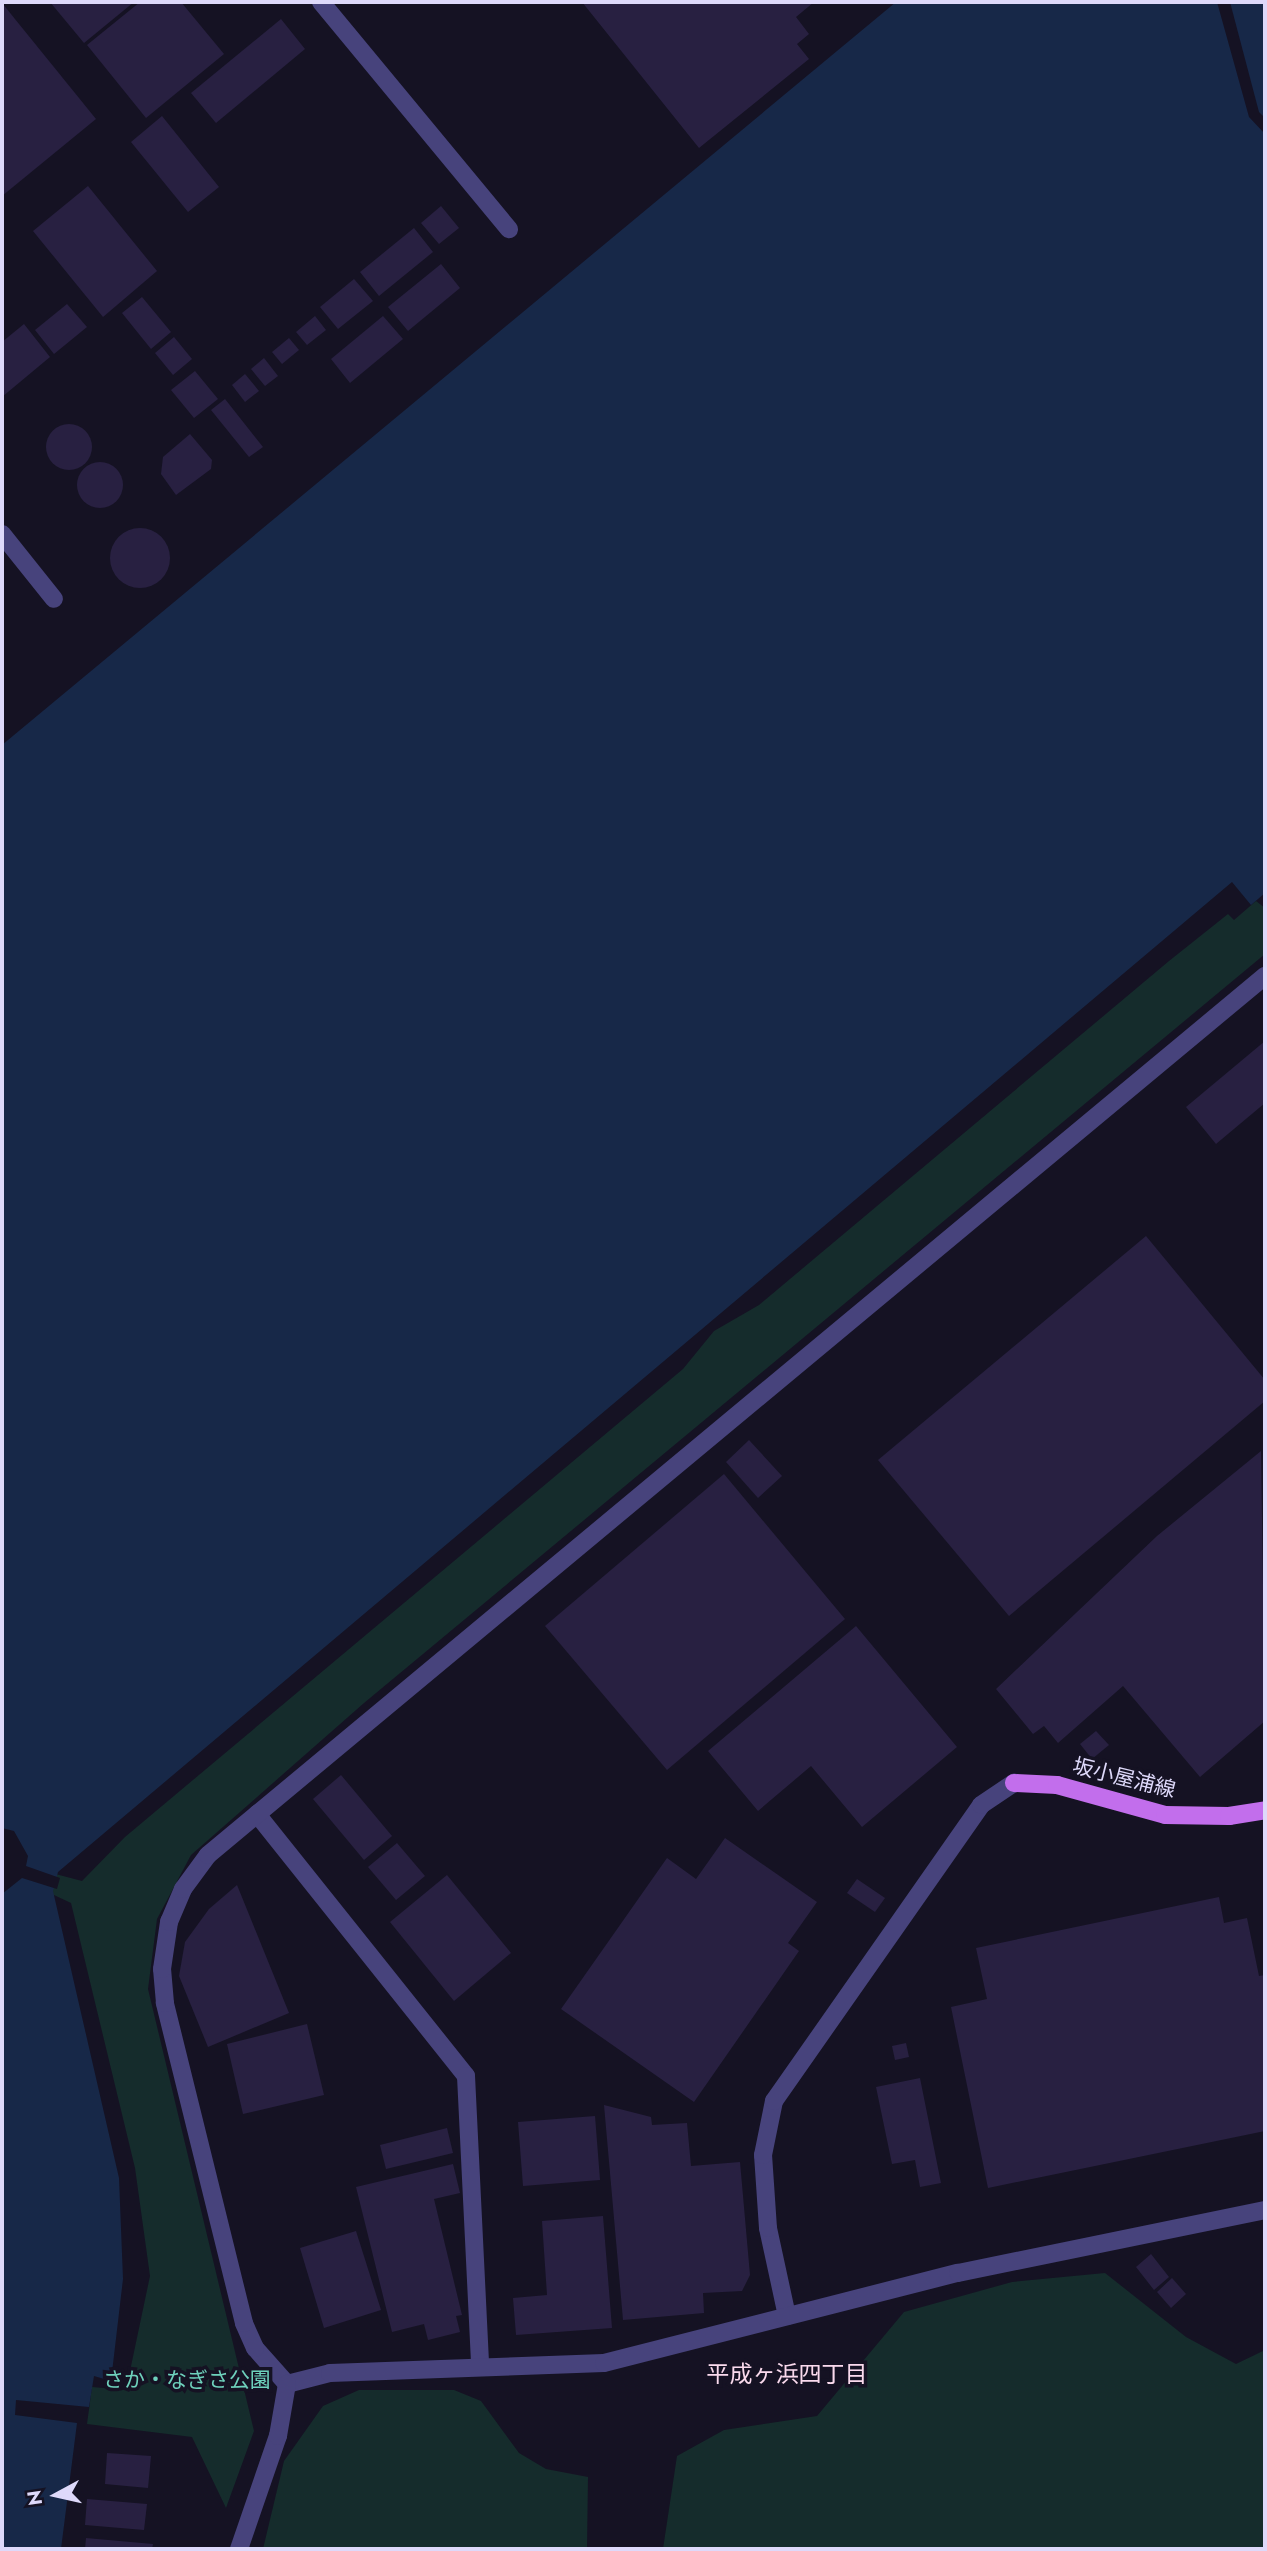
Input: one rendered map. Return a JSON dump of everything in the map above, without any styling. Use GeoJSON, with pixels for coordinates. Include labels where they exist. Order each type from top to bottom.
{"type":"FeatureCollection","features":[{"type":"Feature","properties":{"kind":"main road","name":"坂小屋浦線"},"geometry":{"type":"LineString","coordinates":[[1014,1783],[1057,1785],[1165,1815],[1229,1816],[1265,1810]]}},
{"type":"Feature","properties":{"kind":"street"},"geometry":{"type":"LineString","coordinates":[[321,2],[509,229]]}},
{"type":"Feature","properties":{"kind":"street"},"geometry":{"type":"LineString","coordinates":[[2,534],[54,599]]}},
{"type":"Feature","properties":{"kind":"street"},"geometry":{"type":"LineString","coordinates":[[287,2384],[255,2348],[244,2323],[165,2003],[162,1969],[169,1922],[183,1889],[208,1855],[1265,976]]}},
{"type":"Feature","properties":{"kind":"street"},"geometry":{"type":"LineString","coordinates":[[787,2316],[768,2228],[763,2155],[775,2101],[981,1805],[1014,1783]]}},
{"type":"Feature","properties":{"kind":"street"},"geometry":{"type":"LineString","coordinates":[[257,1814],[466,2076],[480,2367]]}},
{"type":"Feature","properties":{"kind":"street"},"geometry":{"type":"LineString","coordinates":[[287,2384],[330,2373],[604,2363],[958,2273],[1265,2210]]}},
{"type":"Feature","properties":{"kind":"street"},"geometry":{"type":"LineString","coordinates":[[239,2549],[278,2436],[287,2384]]}},
{"type":"Feature","properties":{"kind":"green space","name":"さか・なぎさ公園"},"geometry":{"type":"Polygon","coordinates":[[[1256,901],[1265,908],[1265,954],[364,1703],[191,1855],[157,1919],[148,1989],[254,2431],[226,2508],[192,2437],[87,2424],[92,2387],[126,2390],[150,2276],[135,2168],[71,1903],[24,1881],[29,1867],[82,1881],[125,1837],[683,1369],[714,1331],[759,1305],[1169,961],[1228,914],[1234,920],[1256,901]]]}},
{"type":"Feature","properties":{"kind":"green space"},"geometry":{"type":"Polygon","coordinates":[[[1105,2273],[1186,2337],[1236,2364],[1265,2350],[1265,2549],[663,2549],[677,2456],[724,2430],[817,2416],[904,2312],[1012,2282],[1105,2273]]]}},
{"type":"Feature","properties":{"kind":"green space"},"geometry":{"type":"Polygon","coordinates":[[[359,2390],[454,2390],[481,2401],[519,2453],[546,2469],[588,2477],[587,2549],[263,2549],[284,2461],[323,2406],[359,2390]]]}},
{"type":"Feature","properties":{"kind":"water"},"geometry":{"type":"Polygon","coordinates":[[[896,2],[1217,2],[1249,117],[1265,134],[1265,893],[1251,905],[1232,882],[58,1872],[53,1891],[119,2178],[123,2279],[111,2381],[94,2376],[89,2407],[16,2400],[15,2415],[77,2423],[61,2549],[2,2549],[2,745],[896,2]]]}},
{"type":"Feature","properties":{"kind":"water"},"geometry":{"type":"Polygon","coordinates":[[[1230,2],[1265,2],[1265,118],[1259,112],[1230,2]]]}},
{"type":"Feature","properties":{"kind":"pier"},"geometry":{"type":"Polygon","coordinates":[[[2,1828],[14,1831],[28,1856],[26,1866],[60,1878],[57,1889],[22,1878],[2,1894],[2,1828]]]}},
{"type":"Feature","properties":{"kind":"building"},"geometry":{"type":"Polygon","coordinates":[[[50,2],[134,2],[84,43],[50,2]]]}},
{"type":"Feature","properties":{"kind":"building"},"geometry":{"type":"Polygon","coordinates":[[[140,2],[181,2],[224,54],[146,118],[87,45],[140,2]]]}},
{"type":"Feature","properties":{"kind":"building"},"geometry":{"type":"Polygon","coordinates":[[[582,2],[814,2],[796,17],[809,34],[797,44],[809,59],[699,148],[582,2]]]}},
{"type":"Feature","properties":{"kind":"building"},"geometry":{"type":"Polygon","coordinates":[[[2,3],[96,119],[2,196],[2,3]]]}},
{"type":"Feature","properties":{"kind":"building"},"geometry":{"type":"Polygon","coordinates":[[[281,19],[305,49],[216,123],[191,93],[281,19]]]}},
{"type":"Feature","properties":{"kind":"building"},"geometry":{"type":"Polygon","coordinates":[[[162,116],[219,187],[188,212],[131,142],[162,116]]]}},
{"type":"Feature","properties":{"kind":"building"},"geometry":{"type":"Polygon","coordinates":[[[88,186],[157,271],[103,317],[33,231],[88,186]]]}},
{"type":"Feature","properties":{"kind":"building"},"geometry":{"type":"Polygon","coordinates":[[[441,206],[459,228],[439,244],[421,223],[441,206]]]}},
{"type":"Feature","properties":{"kind":"building"},"geometry":{"type":"Polygon","coordinates":[[[414,228],[433,252],[379,296],[360,272],[414,228]]]}},
{"type":"Feature","properties":{"kind":"building"},"geometry":{"type":"Polygon","coordinates":[[[441,264],[460,288],[408,331],[388,307],[441,264]]]}},
{"type":"Feature","properties":{"kind":"building"},"geometry":{"type":"Polygon","coordinates":[[[354,279],[373,301],[338,329],[320,307],[354,279]]]}},
{"type":"Feature","properties":{"kind":"building"},"geometry":{"type":"Polygon","coordinates":[[[142,297],[171,332],[151,349],[122,313],[142,297]]]}},
{"type":"Feature","properties":{"kind":"building"},"geometry":{"type":"Polygon","coordinates":[[[67,304],[87,327],[54,354],[35,330],[67,304]]]}},
{"type":"Feature","properties":{"kind":"building"},"geometry":{"type":"Polygon","coordinates":[[[315,316],[326,330],[307,345],[296,332],[315,316]]]}},
{"type":"Feature","properties":{"kind":"building"},"geometry":{"type":"Polygon","coordinates":[[[383,316],[403,339],[350,383],[331,359],[383,316]]]}},
{"type":"Feature","properties":{"kind":"building"},"geometry":{"type":"Polygon","coordinates":[[[24,324],[50,357],[2,397],[2,342],[24,324]]]}},
{"type":"Feature","properties":{"kind":"building"},"geometry":{"type":"Polygon","coordinates":[[[174,337],[192,359],[173,375],[155,353],[174,337]]]}},
{"type":"Feature","properties":{"kind":"building"},"geometry":{"type":"Polygon","coordinates":[[[289,338],[299,350],[282,364],[272,352],[289,338]]]}},
{"type":"Feature","properties":{"kind":"building"},"geometry":{"type":"Polygon","coordinates":[[[264,358],[278,376],[265,386],[251,369],[264,358]]]}},
{"type":"Feature","properties":{"kind":"building"},"geometry":{"type":"Polygon","coordinates":[[[195,371],[218,399],[194,418],[171,390],[195,371]]]}},
{"type":"Feature","properties":{"kind":"building"},"geometry":{"type":"Polygon","coordinates":[[[245,374],[259,391],[245,402],[232,385],[245,374]]]}},
{"type":"Feature","properties":{"kind":"building"},"geometry":{"type":"Polygon","coordinates":[[[225,399],[263,447],[249,457],[211,410],[225,399]]]}},
{"type":"Feature","properties":{"kind":"building"},"geometry":{"type":"Polygon","coordinates":[[[69,424],[85,431],[92,447],[85,463],[69,470],[53,463],[46,447],[53,431],[69,424]]]}},
{"type":"Feature","properties":{"kind":"building"},"geometry":{"type":"Polygon","coordinates":[[[190,434],[212,460],[211,469],[176,495],[161,474],[163,457],[190,434]]]}},
{"type":"Feature","properties":{"kind":"building"},"geometry":{"type":"Polygon","coordinates":[[[100,462],[116,469],[123,485],[116,501],[100,508],[84,501],[77,485],[84,469],[100,462]]]}},
{"type":"Feature","properties":{"kind":"building"},"geometry":{"type":"Polygon","coordinates":[[[140,528],[161,537],[170,558],[161,579],[140,588],[119,579],[110,558],[119,537],[140,528]]]}},
{"type":"Feature","properties":{"kind":"building"},"geometry":{"type":"Polygon","coordinates":[[[1265,1041],[1265,1103],[1216,1144],[1186,1107],[1265,1041]]]}},
{"type":"Feature","properties":{"kind":"building"},"geometry":{"type":"Polygon","coordinates":[[[1146,1236],[1265,1380],[1265,1401],[1009,1616],[878,1460],[1146,1236]]]}},
{"type":"Feature","properties":{"kind":"building"},"geometry":{"type":"Polygon","coordinates":[[[749,1440],[782,1476],[758,1498],[726,1462],[749,1440]]]}},
{"type":"Feature","properties":{"kind":"building"},"geometry":{"type":"Polygon","coordinates":[[[1261,1451],[1265,1721],[1200,1777],[1123,1686],[1058,1743],[1044,1726],[1033,1734],[996,1689],[1157,1536],[1261,1451]]]}},
{"type":"Feature","properties":{"kind":"building"},"geometry":{"type":"Polygon","coordinates":[[[724,1474],[845,1619],[667,1770],[545,1626],[724,1474]]]}},
{"type":"Feature","properties":{"kind":"building"},"geometry":{"type":"Polygon","coordinates":[[[856,1626],[957,1747],[862,1827],[811,1766],[758,1811],[708,1751],[856,1626]]]}},
{"type":"Feature","properties":{"kind":"building"},"geometry":{"type":"Polygon","coordinates":[[[1096,1731],[1109,1745],[1092,1759],[1080,1744],[1096,1731]]]}},
{"type":"Feature","properties":{"kind":"building"},"geometry":{"type":"Polygon","coordinates":[[[341,1775],[392,1836],[364,1860],[313,1799],[341,1775]]]}},
{"type":"Feature","properties":{"kind":"building"},"geometry":{"type":"Polygon","coordinates":[[[725,1838],[817,1902],[788,1943],[799,1951],[694,2102],[561,2009],[667,1858],[696,1879],[725,1838]]]}},
{"type":"Feature","properties":{"kind":"building"},"geometry":{"type":"Polygon","coordinates":[[[397,1843],[425,1876],[396,1900],[368,1867],[397,1843]]]}},
{"type":"Feature","properties":{"kind":"building"},"geometry":{"type":"Polygon","coordinates":[[[447,1875],[511,1953],[454,2001],[390,1922],[447,1875]]]}},
{"type":"Feature","properties":{"kind":"building"},"geometry":{"type":"Polygon","coordinates":[[[857,1879],[885,1898],[875,1912],[847,1893],[857,1879]]]}},
{"type":"Feature","properties":{"kind":"building"},"geometry":{"type":"Polygon","coordinates":[[[237,1885],[289,2013],[208,2047],[179,1976],[185,1942],[209,1909],[237,1885]]]}},
{"type":"Feature","properties":{"kind":"building"},"geometry":{"type":"Polygon","coordinates":[[[1219,1897],[1224,1923],[1247,1918],[1259,1976],[1265,1975],[1265,2131],[988,2188],[951,2007],[987,1999],[976,1948],[1219,1897]]]}},
{"type":"Feature","properties":{"kind":"building"},"geometry":{"type":"Polygon","coordinates":[[[307,2024],[324,2095],[243,2114],[227,2044],[307,2024]]]}},
{"type":"Feature","properties":{"kind":"building"},"geometry":{"type":"Polygon","coordinates":[[[906,2043],[909,2057],[895,2060],[892,2046],[906,2043]]]}},
{"type":"Feature","properties":{"kind":"building"},"geometry":{"type":"Polygon","coordinates":[[[920,2078],[941,2183],[920,2187],[915,2160],[892,2164],[876,2087],[920,2078]]]}},
{"type":"Feature","properties":{"kind":"building"},"geometry":{"type":"Polygon","coordinates":[[[604,2105],[651,2117],[652,2125],[687,2123],[691,2166],[740,2162],[750,2275],[742,2291],[703,2293],[704,2313],[623,2320],[604,2105]]]}},
{"type":"Feature","properties":{"kind":"building"},"geometry":{"type":"Polygon","coordinates":[[[595,2116],[600,2180],[523,2186],[518,2122],[595,2116]]]}},
{"type":"Feature","properties":{"kind":"building"},"geometry":{"type":"Polygon","coordinates":[[[447,2128],[453,2153],[386,2169],[380,2145],[447,2128]]]}},
{"type":"Feature","properties":{"kind":"building"},"geometry":{"type":"Polygon","coordinates":[[[453,2164],[460,2193],[434,2199],[462,2315],[456,2316],[460,2332],[428,2340],[424,2324],[392,2332],[356,2187],[453,2164]]]}},
{"type":"Feature","properties":{"kind":"building"},"geometry":{"type":"Polygon","coordinates":[[[603,2216],[612,2328],[516,2335],[513,2298],[547,2295],[542,2221],[603,2216]]]}},
{"type":"Feature","properties":{"kind":"building"},"geometry":{"type":"Polygon","coordinates":[[[356,2231],[381,2310],[324,2328],[300,2248],[356,2231]]]}},
{"type":"Feature","properties":{"kind":"building"},"geometry":{"type":"Polygon","coordinates":[[[1151,2254],[1169,2277],[1154,2290],[1136,2267],[1151,2254]]]}},
{"type":"Feature","properties":{"kind":"building"},"geometry":{"type":"Polygon","coordinates":[[[1172,2278],[1186,2294],[1171,2308],[1157,2292],[1172,2278]]]}},
{"type":"Feature","properties":{"kind":"building"},"geometry":{"type":"Polygon","coordinates":[[[107,2453],[151,2456],[148,2488],[105,2484],[107,2453]]]}},
{"type":"Feature","properties":{"kind":"building"},"geometry":{"type":"Polygon","coordinates":[[[87,2499],[147,2504],[144,2530],[85,2525],[87,2499]]]}},
{"type":"Feature","properties":{"kind":"building"},"geometry":{"type":"Polygon","coordinates":[[[86,2538],[153,2544],[152,2549],[85,2549],[86,2538]]]}},
{"type":"Feature","properties":{"kind":"district","name":"平成ヶ浜四丁目"},"geometry":{"type":"Point","coordinates":[787,2374]}}]}
